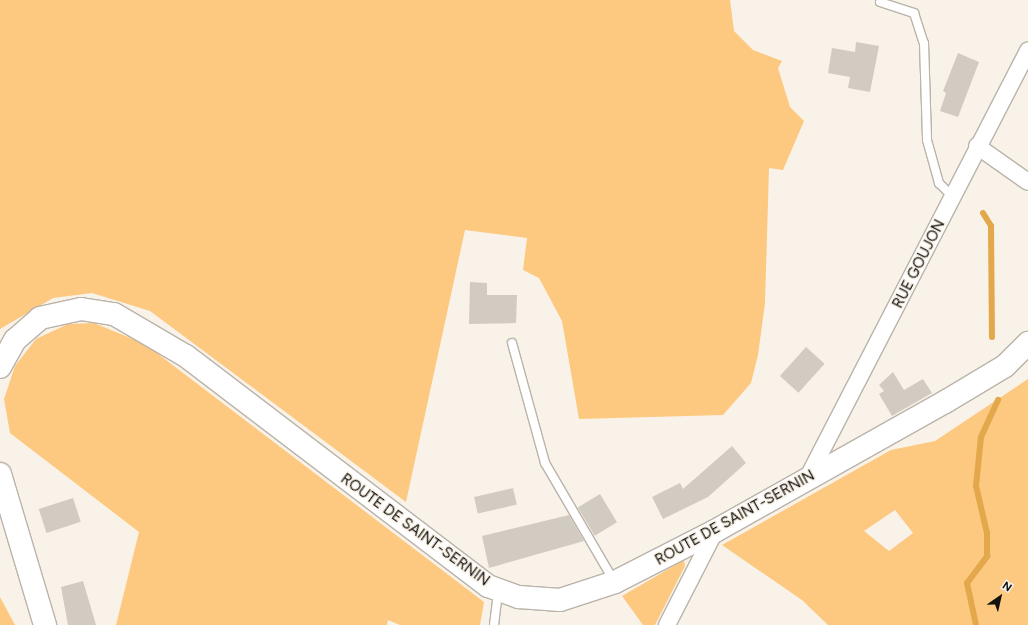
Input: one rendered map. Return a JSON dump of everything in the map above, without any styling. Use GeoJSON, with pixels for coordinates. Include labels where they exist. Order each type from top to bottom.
{"type":"FeatureCollection","features":[{"type":"Feature","properties":{"kind":"street","name":"RUE GOUJON"},"geometry":{"type":"LineString","coordinates":[[808,477],[953,197],[977,146],[1028,50]]}},
{"type":"Feature","properties":{"kind":"street"},"geometry":{"type":"LineString","coordinates":[[977,146],[1028,182]]}},
{"type":"Feature","properties":{"kind":"street","name":"ROUTE DE SAINT-SERNIN"},"geometry":{"type":"LineString","coordinates":[[0,366],[15,340],[40,318],[81,309],[126,319],[186,356],[450,560],[498,590],[519,597],[560,600],[615,582],[715,531],[1005,366],[1028,343]]}},
{"type":"Feature","properties":{"kind":"street"},"geometry":{"type":"LineString","coordinates":[[0,474],[45,625]]}},
{"type":"Feature","properties":{"kind":"street"},"geometry":{"type":"LineString","coordinates":[[668,625],[715,531]]}},
{"type":"Feature","properties":{"kind":"lane"},"geometry":{"type":"LineString","coordinates":[[880,2],[914,13],[924,43],[927,140],[939,183],[953,197]]}},
{"type":"Feature","properties":{"kind":"lane"},"geometry":{"type":"LineString","coordinates":[[512,343],[545,463],[615,582]]}},
{"type":"Feature","properties":{"kind":"lane"},"geometry":{"type":"LineString","coordinates":[[494,625],[498,590]]}},
{"type":"Feature","properties":{"kind":"shaded area"},"geometry":{"type":"Polygon","coordinates":[[[0,0],[730,0],[734,31],[753,50],[782,61],[778,68],[790,107],[804,121],[783,170],[769,168],[765,303],[758,355],[751,383],[723,415],[579,419],[562,321],[539,278],[523,270],[527,238],[465,230],[406,502],[150,311],[92,293],[53,298],[0,329],[0,0]]]}},
{"type":"Feature","properties":{"kind":"shaded area"},"geometry":{"type":"Polygon","coordinates":[[[94,323],[145,344],[484,602],[480,625],[400,625],[388,620],[387,625],[116,625],[139,532],[10,433],[4,399],[15,366],[36,339],[68,324],[94,323]]]}},
{"type":"Feature","properties":{"kind":"shaded area"},"geometry":{"type":"Polygon","coordinates":[[[1028,379],[1028,625],[828,625],[802,600],[722,545],[891,450],[935,441],[1028,379]],[[895,510],[864,531],[889,551],[913,533],[895,510]]]}},
{"type":"Feature","properties":{"kind":"shaded area"},"geometry":{"type":"Polygon","coordinates":[[[684,560],[685,566],[655,625],[643,625],[622,596],[684,560]]]}},
{"type":"Feature","properties":{"kind":"shaded area"},"geometry":{"type":"Polygon","coordinates":[[[0,597],[15,625],[0,625],[0,597]]]}},
{"type":"Feature","properties":{"kind":"building"},"geometry":{"type":"Polygon","coordinates":[[[856,42],[879,46],[870,92],[848,88],[850,77],[828,73],[832,48],[855,52],[856,42]]]}},
{"type":"Feature","properties":{"kind":"building"},"geometry":{"type":"Polygon","coordinates":[[[958,53],[979,62],[958,117],[940,111],[946,93],[943,91],[958,53]]]}},
{"type":"Feature","properties":{"kind":"building"},"geometry":{"type":"Polygon","coordinates":[[[470,282],[487,283],[487,295],[517,295],[516,323],[469,324],[470,282]]]}},
{"type":"Feature","properties":{"kind":"building"},"geometry":{"type":"Polygon","coordinates":[[[806,347],[825,364],[798,393],[780,376],[806,347]]]}},
{"type":"Feature","properties":{"kind":"building"},"geometry":{"type":"Polygon","coordinates":[[[893,372],[904,390],[923,379],[932,393],[892,416],[879,394],[884,391],[879,385],[893,372]]]}},
{"type":"Feature","properties":{"kind":"building"},"geometry":{"type":"Polygon","coordinates":[[[732,446],[746,463],[708,497],[663,519],[652,497],[680,483],[683,489],[732,446]]]}},
{"type":"Feature","properties":{"kind":"building"},"geometry":{"type":"Polygon","coordinates":[[[513,488],[517,505],[478,514],[474,497],[513,488]]]}},
{"type":"Feature","properties":{"kind":"building"},"geometry":{"type":"Polygon","coordinates":[[[600,494],[617,522],[595,536],[578,507],[600,494]]]}},
{"type":"Feature","properties":{"kind":"building"},"geometry":{"type":"Polygon","coordinates":[[[73,498],[81,522],[46,533],[39,509],[73,498]]]}},
{"type":"Feature","properties":{"kind":"building"},"geometry":{"type":"Polygon","coordinates":[[[569,515],[584,541],[489,568],[482,536],[569,515]]]}},
{"type":"Feature","properties":{"kind":"building"},"geometry":{"type":"Polygon","coordinates":[[[83,581],[96,625],[68,625],[61,587],[83,581]]]}},
{"type":"Feature","properties":{"kind":"waterway"},"geometry":{"type":"LineString","coordinates":[[983,213],[991,226],[992,337]]}},
{"type":"Feature","properties":{"kind":"waterway"},"geometry":{"type":"LineString","coordinates":[[976,625],[967,583],[987,556],[987,533],[976,486],[981,437],[998,400]]}}]}
